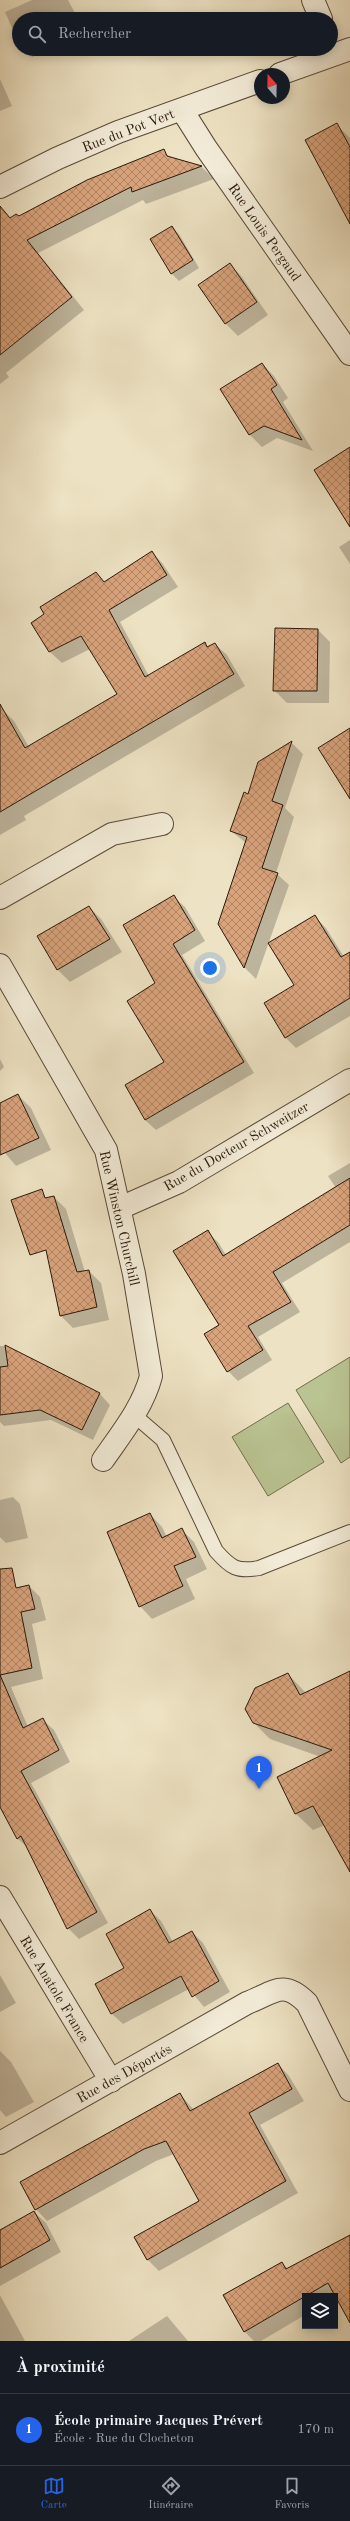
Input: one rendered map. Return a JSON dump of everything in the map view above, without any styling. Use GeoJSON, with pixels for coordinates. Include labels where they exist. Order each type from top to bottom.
{"type":"FeatureCollection","features":[{"type":"Feature","properties":{"kind":"street"},"geometry":{"type":"LineString","coordinates":[[313,0],[318,12]]}},
{"type":"Feature","properties":{"kind":"street"},"geometry":{"type":"LineString","coordinates":[[290,70],[321,56]]}},
{"type":"Feature","properties":{"kind":"street","name":"Rue du Pot Vert"},"geometry":{"type":"LineString","coordinates":[[0,187],[58,158],[118,132],[254,83]]}},
{"type":"Feature","properties":{"kind":"street","name":"Rue Louis Pergaud"},"geometry":{"type":"LineString","coordinates":[[182,110],[206,148],[350,354]]}},
{"type":"Feature","properties":{"kind":"street"},"geometry":{"type":"LineString","coordinates":[[0,898],[112,834],[162,824]]}},
{"type":"Feature","properties":{"kind":"street","name":"Rue Winston Churchill"},"geometry":{"type":"LineString","coordinates":[[0,965],[106,1150],[120,1208],[151,1376],[148,1390],[134,1415],[103,1460]]}},
{"type":"Feature","properties":{"kind":"street","name":"Rue du Docteur Schweitzer"},"geometry":{"type":"LineString","coordinates":[[120,1208],[179,1182],[350,1080]]}},
{"type":"Feature","properties":{"kind":"street","name":"Rue Anatole France"},"geometry":{"type":"LineString","coordinates":[[0,1897],[111,2081]]}},
{"type":"Feature","properties":{"kind":"street","name":"Rue des Déportés"},"geometry":{"type":"LineString","coordinates":[[0,2143],[248,2003],[282,1989],[290,1989],[297,1993],[307,2003],[350,2090]]}},
{"type":"Feature","properties":{"kind":"lane"},"geometry":{"type":"LineString","coordinates":[[134,1415],[164,1440],[216,1551],[228,1565],[244,1571],[259,1568],[350,1532]]}},
{"type":"Feature","properties":{"kind":"green space"},"geometry":{"type":"Polygon","coordinates":[[[350,1357],[350,1457],[341,1463],[296,1390],[350,1357]]]}},
{"type":"Feature","properties":{"kind":"green space"},"geometry":{"type":"Polygon","coordinates":[[[288,1403],[324,1462],[268,1496],[232,1437],[288,1403]]]}},
{"type":"Feature","properties":{"kind":"building"},"geometry":{"type":"Polygon","coordinates":[[[337,123],[350,147],[350,224],[305,140],[337,123]]]}},
{"type":"Feature","properties":{"kind":"building"},"geometry":{"type":"Polygon","coordinates":[[[164,149],[167,156],[202,166],[132,192],[131,187],[27,240],[72,297],[0,355],[0,206],[10,218],[16,214],[19,216],[87,180],[164,149]]]}},
{"type":"Feature","properties":{"kind":"building"},"geometry":{"type":"Polygon","coordinates":[[[172,226],[193,260],[171,274],[150,239],[172,226]]]}},
{"type":"Feature","properties":{"kind":"building"},"geometry":{"type":"Polygon","coordinates":[[[230,263],[257,302],[225,324],[198,285],[230,263]]]}},
{"type":"Feature","properties":{"kind":"building"},"geometry":{"type":"Polygon","coordinates":[[[262,363],[277,385],[271,389],[302,440],[264,426],[249,435],[220,389],[262,363]]]}},
{"type":"Feature","properties":{"kind":"building"},"geometry":{"type":"Polygon","coordinates":[[[350,447],[350,527],[314,470],[350,447]]]}},
{"type":"Feature","properties":{"kind":"building"},"geometry":{"type":"Polygon","coordinates":[[[152,551],[167,575],[109,610],[145,677],[205,642],[207,647],[215,643],[234,674],[0,812],[0,704],[25,748],[117,694],[81,636],[49,652],[31,623],[44,614],[40,607],[96,572],[104,582],[152,551]]]}},
{"type":"Feature","properties":{"kind":"building"},"geometry":{"type":"Polygon","coordinates":[[[275,628],[318,629],[317,691],[273,691],[275,628]]]}},
{"type":"Feature","properties":{"kind":"building"},"geometry":{"type":"Polygon","coordinates":[[[350,728],[350,799],[318,748],[350,728]]]}},
{"type":"Feature","properties":{"kind":"building"},"geometry":{"type":"Polygon","coordinates":[[[292,741],[272,801],[283,805],[262,868],[278,873],[244,968],[218,924],[247,837],[230,831],[244,792],[248,794],[258,762],[292,741]]]}},
{"type":"Feature","properties":{"kind":"building"},"geometry":{"type":"Polygon","coordinates":[[[174,895],[195,930],[173,944],[244,1062],[145,1120],[125,1085],[164,1062],[127,1001],[155,983],[123,925],[174,895]]]}},
{"type":"Feature","properties":{"kind":"building"},"geometry":{"type":"Polygon","coordinates":[[[89,906],[110,939],[57,970],[37,936],[89,906]]]}},
{"type":"Feature","properties":{"kind":"building"},"geometry":{"type":"Polygon","coordinates":[[[315,915],[341,957],[350,952],[350,998],[285,1038],[264,1003],[294,985],[268,943],[315,915]]]}},
{"type":"Feature","properties":{"kind":"building"},"geometry":{"type":"Polygon","coordinates":[[[18,1094],[39,1138],[0,1155],[0,1103],[18,1094]]]}},
{"type":"Feature","properties":{"kind":"building"},"geometry":{"type":"Polygon","coordinates":[[[350,1178],[350,1225],[273,1272],[291,1302],[248,1326],[263,1350],[227,1372],[204,1334],[219,1325],[173,1251],[208,1230],[223,1256],[350,1178]]]}},
{"type":"Feature","properties":{"kind":"building"},"geometry":{"type":"Polygon","coordinates":[[[42,1189],[45,1198],[54,1196],[77,1272],[89,1270],[97,1307],[60,1316],[46,1250],[30,1255],[11,1200],[42,1189]]]}},
{"type":"Feature","properties":{"kind":"building"},"geometry":{"type":"Polygon","coordinates":[[[5,1345],[100,1393],[82,1430],[40,1410],[0,1415],[0,1367],[8,1366],[5,1345]]]}},
{"type":"Feature","properties":{"kind":"building"},"geometry":{"type":"Polygon","coordinates":[[[150,1513],[162,1538],[182,1528],[196,1557],[174,1566],[183,1586],[139,1607],[107,1532],[150,1513]]]}},
{"type":"Feature","properties":{"kind":"building"},"geometry":{"type":"Polygon","coordinates":[[[12,1568],[16,1588],[29,1585],[35,1609],[21,1612],[32,1668],[0,1675],[0,1569],[12,1568]]]}},
{"type":"Feature","properties":{"kind":"building"},"geometry":{"type":"Polygon","coordinates":[[[350,1671],[350,1872],[313,1806],[295,1814],[277,1777],[332,1750],[253,1723],[245,1709],[255,1688],[288,1673],[300,1695],[350,1671]]]}},
{"type":"Feature","properties":{"kind":"building"},"geometry":{"type":"Polygon","coordinates":[[[0,1675],[23,1728],[43,1718],[59,1750],[21,1771],[97,1912],[67,1929],[21,1836],[17,1839],[0,1807],[0,1675]]]}},
{"type":"Feature","properties":{"kind":"building"},"geometry":{"type":"Polygon","coordinates":[[[150,1909],[169,1943],[192,1931],[219,1981],[192,1997],[181,1976],[111,2014],[95,1984],[124,1968],[106,1934],[150,1909]]]}},
{"type":"Feature","properties":{"kind":"building"},"geometry":{"type":"Polygon","coordinates":[[[278,2063],[292,2089],[249,2113],[286,2181],[147,2260],[134,2237],[199,2201],[166,2141],[144,2149],[35,2210],[20,2182],[180,2093],[190,2111],[278,2063]]]}},
{"type":"Feature","properties":{"kind":"building"},"geometry":{"type":"Polygon","coordinates":[[[34,2211],[50,2240],[0,2268],[0,2230],[34,2211]]]}},
{"type":"Feature","properties":{"kind":"building"},"geometry":{"type":"Polygon","coordinates":[[[350,2235],[350,2323],[338,2301],[338,2293],[334,2293],[328,2283],[311,2293],[302,2293],[302,2298],[244,2332],[223,2295],[282,2262],[286,2269],[350,2235]]]}},
{"type":"Feature","properties":{"kind":"place","name":"École primaire Jacques Prévert"},"geometry":{"type":"Point","coordinates":[259,1789]}}]}
